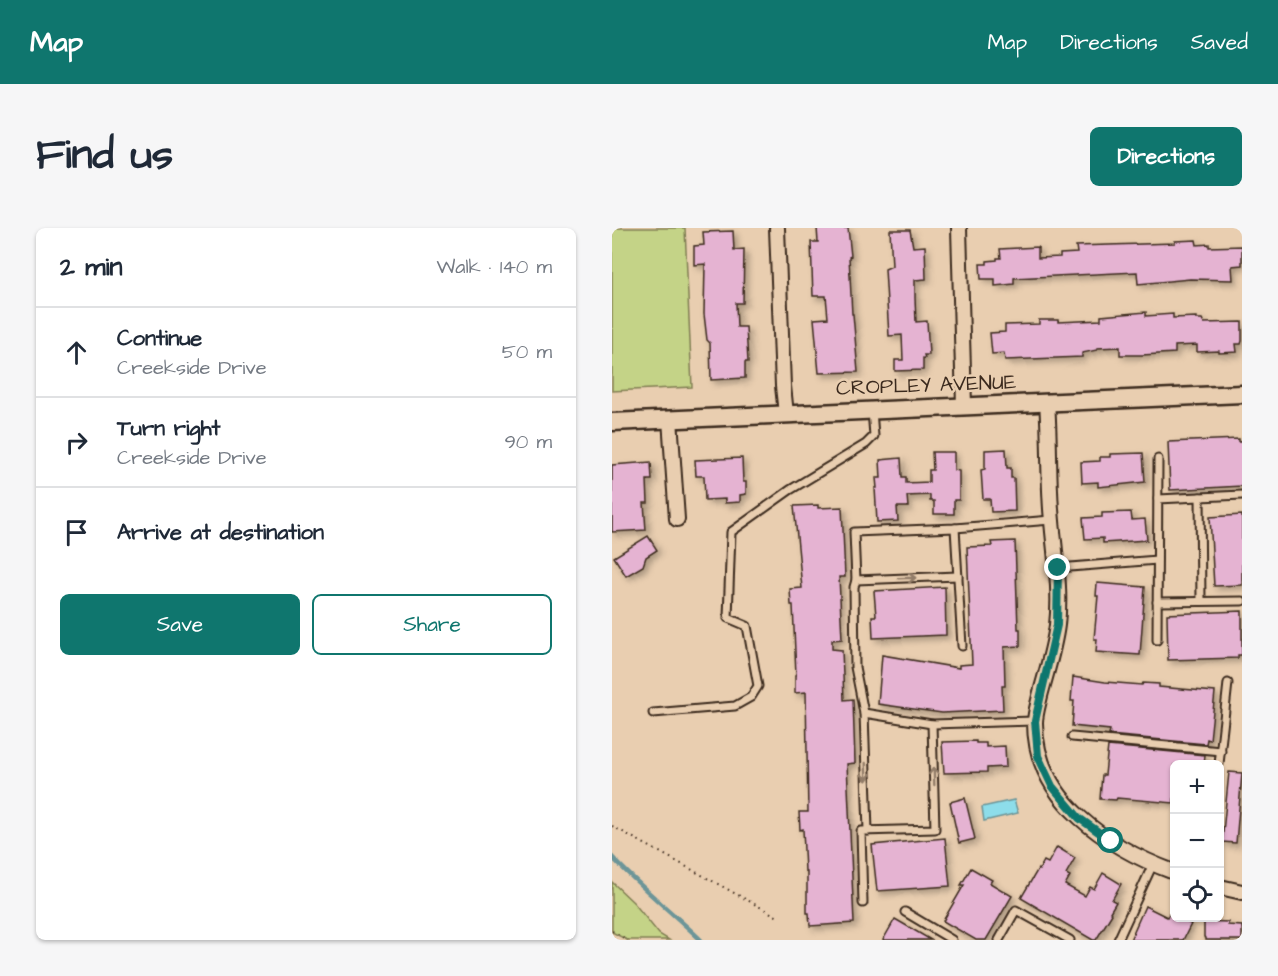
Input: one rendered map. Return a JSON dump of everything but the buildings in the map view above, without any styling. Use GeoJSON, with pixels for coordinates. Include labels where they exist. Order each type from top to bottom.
{"type":"FeatureCollection","features":[{"type":"Feature","properties":{"kind":"street"},"geometry":{"type":"LineString","coordinates":[[777,228],[786,414]]}},
{"type":"Feature","properties":{"kind":"street"},"geometry":{"type":"LineString","coordinates":[[959,228],[964,406]]}},
{"type":"Feature","properties":{"kind":"street","name":"CROPLEY AVENUE"},"geometry":{"type":"LineString","coordinates":[[612,422],[1242,394]]}},
{"type":"Feature","properties":{"kind":"street"},"geometry":{"type":"LineString","coordinates":[[1047,402],[1051,520],[1058,568],[1057,625],[1035,721],[1038,756],[1052,786],[1079,818],[1111,841],[1153,864],[1170,870]]}},
{"type":"Feature","properties":{"kind":"street"},"geometry":{"type":"LineString","coordinates":[[670,419],[677,519]]}},
{"type":"Feature","properties":{"kind":"street"},"geometry":{"type":"LineString","coordinates":[[1224,888],[1242,892]]}},
{"type":"Feature","properties":{"kind":"lane"},"geometry":{"type":"LineString","coordinates":[[653,713],[735,706],[751,697],[758,686],[747,626],[728,618],[731,532],[790,490],[866,444],[874,436],[872,410]]}},
{"type":"Feature","properties":{"kind":"lane"},"geometry":{"type":"LineString","coordinates":[[1157,640],[1158,459]]}},
{"type":"Feature","properties":{"kind":"lane"},"geometry":{"type":"LineString","coordinates":[[1158,499],[1242,495]]}},
{"type":"Feature","properties":{"kind":"lane"},"geometry":{"type":"LineString","coordinates":[[1200,497],[1201,600]]}},
{"type":"Feature","properties":{"kind":"lane"},"geometry":{"type":"LineString","coordinates":[[868,831],[864,713],[855,667],[854,532],[955,528],[1051,520]]}},
{"type":"Feature","properties":{"kind":"lane"},"geometry":{"type":"LineString","coordinates":[[955,528],[962,646]]}},
{"type":"Feature","properties":{"kind":"lane"},"geometry":{"type":"LineString","coordinates":[[1058,568],[1157,560]]}},
{"type":"Feature","properties":{"kind":"lane"},"geometry":{"type":"LineString","coordinates":[[856,580],[958,576]]}},
{"type":"Feature","properties":{"kind":"lane"},"geometry":{"type":"LineString","coordinates":[[1157,602],[1242,601]]}},
{"type":"Feature","properties":{"kind":"lane"},"geometry":{"type":"LineString","coordinates":[[1220,760],[1228,683]]}},
{"type":"Feature","properties":{"kind":"lane"},"geometry":{"type":"LineString","coordinates":[[864,713],[932,724],[1035,721]]}},
{"type":"Feature","properties":{"kind":"lane"},"geometry":{"type":"LineString","coordinates":[[863,903],[861,831],[936,829],[932,724]]}},
{"type":"Feature","properties":{"kind":"lane"},"geometry":{"type":"LineString","coordinates":[[1072,737],[1221,751]]}},
{"type":"Feature","properties":{"kind":"lane"},"geometry":{"type":"LineString","coordinates":[[1118,940],[1153,864]]}},
{"type":"Feature","properties":{"kind":"lane"},"geometry":{"type":"LineString","coordinates":[[999,940],[1016,910],[1070,940]]}},
{"type":"Feature","properties":{"kind":"lane"},"geometry":{"type":"LineString","coordinates":[[905,912],[952,940]]}},
{"type":"Feature","properties":{"kind":"path"},"geometry":{"type":"LineString","coordinates":[[612,826],[780,918]]}},
{"type":"Feature","properties":{"kind":"path"},"geometry":{"type":"LineString","coordinates":[[612,931],[628,940]]}},
{"type":"Feature","properties":{"kind":"green space"},"geometry":{"type":"Polygon","coordinates":[[[612,228],[685,228],[692,387],[612,391],[612,228]]]}},
{"type":"Feature","properties":{"kind":"green space"},"geometry":{"type":"Polygon","coordinates":[[[612,882],[634,903],[659,934],[669,940],[627,940],[612,932],[612,882]]]}},
{"type":"Feature","properties":{"kind":"water"},"geometry":{"type":"Polygon","coordinates":[[[1014,800],[1018,813],[984,821],[982,807],[1014,800]]]}},
{"type":"Feature","properties":{"kind":"waterway"},"geometry":{"type":"LineString","coordinates":[[612,857],[701,940]]}},
{"type":"Feature","properties":{"kind":"route"},"geometry":{"type":"LineString","coordinates":[[1058,568],[1057,625],[1035,721],[1038,756],[1052,786],[1079,818],[1111,841]]}}]}
